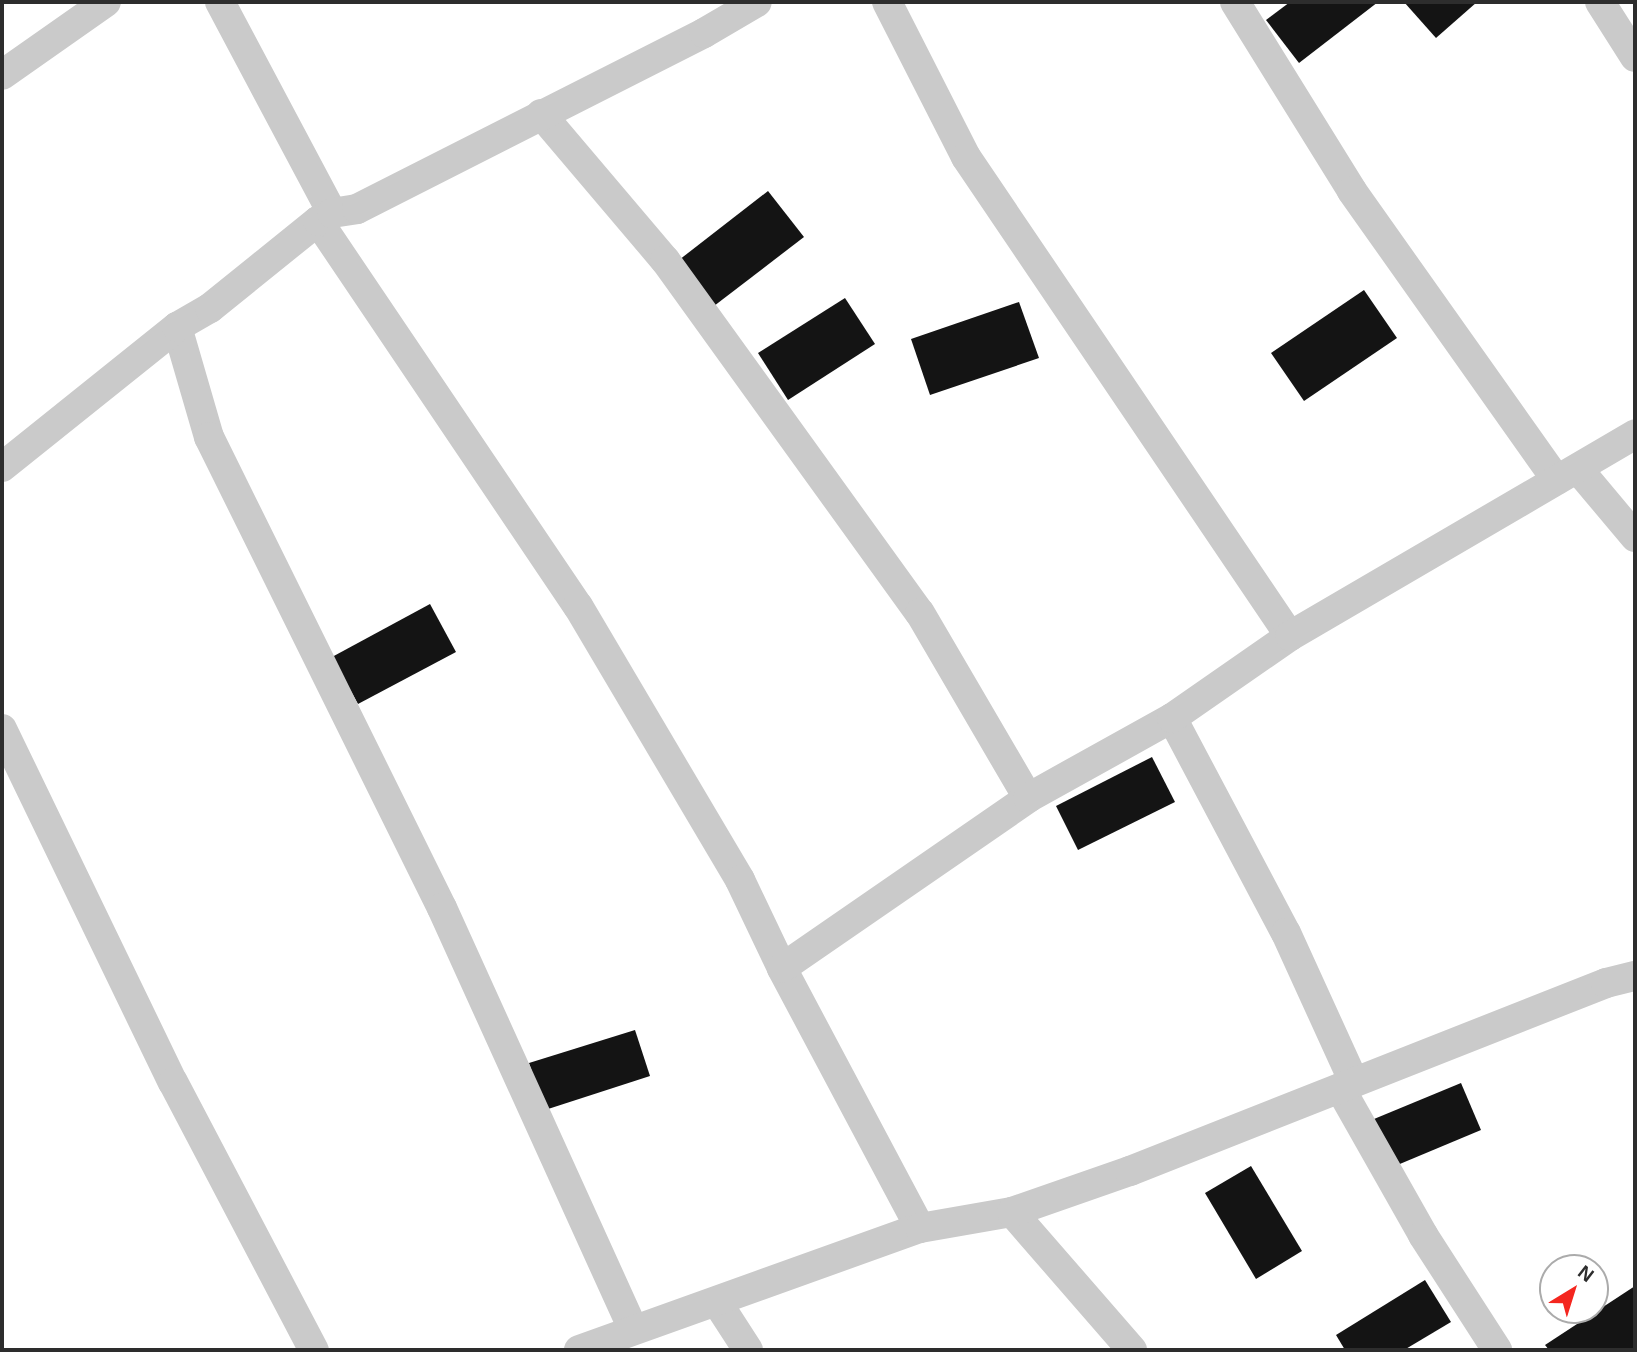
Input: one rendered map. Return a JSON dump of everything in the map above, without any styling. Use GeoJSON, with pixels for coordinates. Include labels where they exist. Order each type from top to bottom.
{"type":"FeatureCollection","features":[{"type":"Feature","properties":{"kind":"street"},"geometry":{"type":"LineString","coordinates":[[2,75],[106,2]]}},
{"type":"Feature","properties":{"kind":"street"},"geometry":{"type":"LineString","coordinates":[[220,2],[325,217],[578,606],[740,880],[782,968],[920,1228]]}},
{"type":"Feature","properties":{"kind":"street"},"geometry":{"type":"LineString","coordinates":[[2,467],[177,327],[210,307],[325,217],[357,209],[704,33],[757,2]]}},
{"type":"Feature","properties":{"kind":"street"},"geometry":{"type":"LineString","coordinates":[[887,2],[966,157],[1290,636]]}},
{"type":"Feature","properties":{"kind":"street"},"geometry":{"type":"LineString","coordinates":[[1235,2],[1352,191],[1567,475],[1635,537]]}},
{"type":"Feature","properties":{"kind":"street"},"geometry":{"type":"LineString","coordinates":[[1600,2],[1635,57]]}},
{"type":"Feature","properties":{"kind":"street"},"geometry":{"type":"LineString","coordinates":[[541,114],[665,260],[919,613],[1028,798]]}},
{"type":"Feature","properties":{"kind":"street"},"geometry":{"type":"LineString","coordinates":[[177,327],[209,437],[442,908],[633,1330]]}},
{"type":"Feature","properties":{"kind":"street"},"geometry":{"type":"LineString","coordinates":[[782,968],[1028,798],[1172,718],[1290,636],[1635,434]]}},
{"type":"Feature","properties":{"kind":"street"},"geometry":{"type":"LineString","coordinates":[[1172,718],[1286,933],[1347,1085],[1423,1235],[1497,1350]]}},
{"type":"Feature","properties":{"kind":"street"},"geometry":{"type":"LineString","coordinates":[[2,729],[173,1082],[314,1350]]}},
{"type":"Feature","properties":{"kind":"street"},"geometry":{"type":"LineString","coordinates":[[579,1350],[920,1228],[1012,1212],[1130,1171],[1606,983],[1635,976]]}},
{"type":"Feature","properties":{"kind":"street"},"geometry":{"type":"LineString","coordinates":[[1012,1212],[1132,1350]]}},
{"type":"Feature","properties":{"kind":"street"},"geometry":{"type":"LineString","coordinates":[[717,1302],[748,1350]]}},
{"type":"Feature","properties":{"kind":"building"},"geometry":{"type":"Polygon","coordinates":[[[1290,2],[1378,2],[1299,63],[1266,20],[1290,2]]]}},
{"type":"Feature","properties":{"kind":"building"},"geometry":{"type":"Polygon","coordinates":[[[1404,2],[1477,2],[1436,38],[1404,2]]]}},
{"type":"Feature","properties":{"kind":"building"},"geometry":{"type":"Polygon","coordinates":[[[768,191],[804,237],[714,306],[679,260],[768,191]]]}},
{"type":"Feature","properties":{"kind":"building"},"geometry":{"type":"Polygon","coordinates":[[[1364,290],[1397,338],[1304,401],[1271,353],[1364,290]]]}},
{"type":"Feature","properties":{"kind":"building"},"geometry":{"type":"Polygon","coordinates":[[[845,298],[875,344],[788,400],[758,353],[845,298]]]}},
{"type":"Feature","properties":{"kind":"building"},"geometry":{"type":"Polygon","coordinates":[[[1019,302],[1039,358],[930,395],[911,339],[1019,302]]]}},
{"type":"Feature","properties":{"kind":"building"},"geometry":{"type":"Polygon","coordinates":[[[430,604],[456,652],[358,704],[332,657],[430,604]]]}},
{"type":"Feature","properties":{"kind":"building"},"geometry":{"type":"Polygon","coordinates":[[[1152,757],[1175,802],[1078,850],[1056,806],[1152,757]]]}},
{"type":"Feature","properties":{"kind":"building"},"geometry":{"type":"Polygon","coordinates":[[[635,1030],[650,1076],[545,1110],[529,1063],[635,1030]]]}},
{"type":"Feature","properties":{"kind":"building"},"geometry":{"type":"Polygon","coordinates":[[[1461,1083],[1481,1130],[1395,1166],[1374,1119],[1461,1083]]]}},
{"type":"Feature","properties":{"kind":"building"},"geometry":{"type":"Polygon","coordinates":[[[1251,1166],[1302,1251],[1256,1279],[1205,1193],[1251,1166]]]}},
{"type":"Feature","properties":{"kind":"building"},"geometry":{"type":"Polygon","coordinates":[[[1425,1280],[1451,1322],[1404,1350],[1345,1350],[1336,1335],[1425,1280]]]}},
{"type":"Feature","properties":{"kind":"building"},"geometry":{"type":"Polygon","coordinates":[[[1635,1286],[1635,1350],[1549,1350],[1545,1345],[1577,1324],[1609,1324],[1609,1303],[1635,1286]]]}}]}
